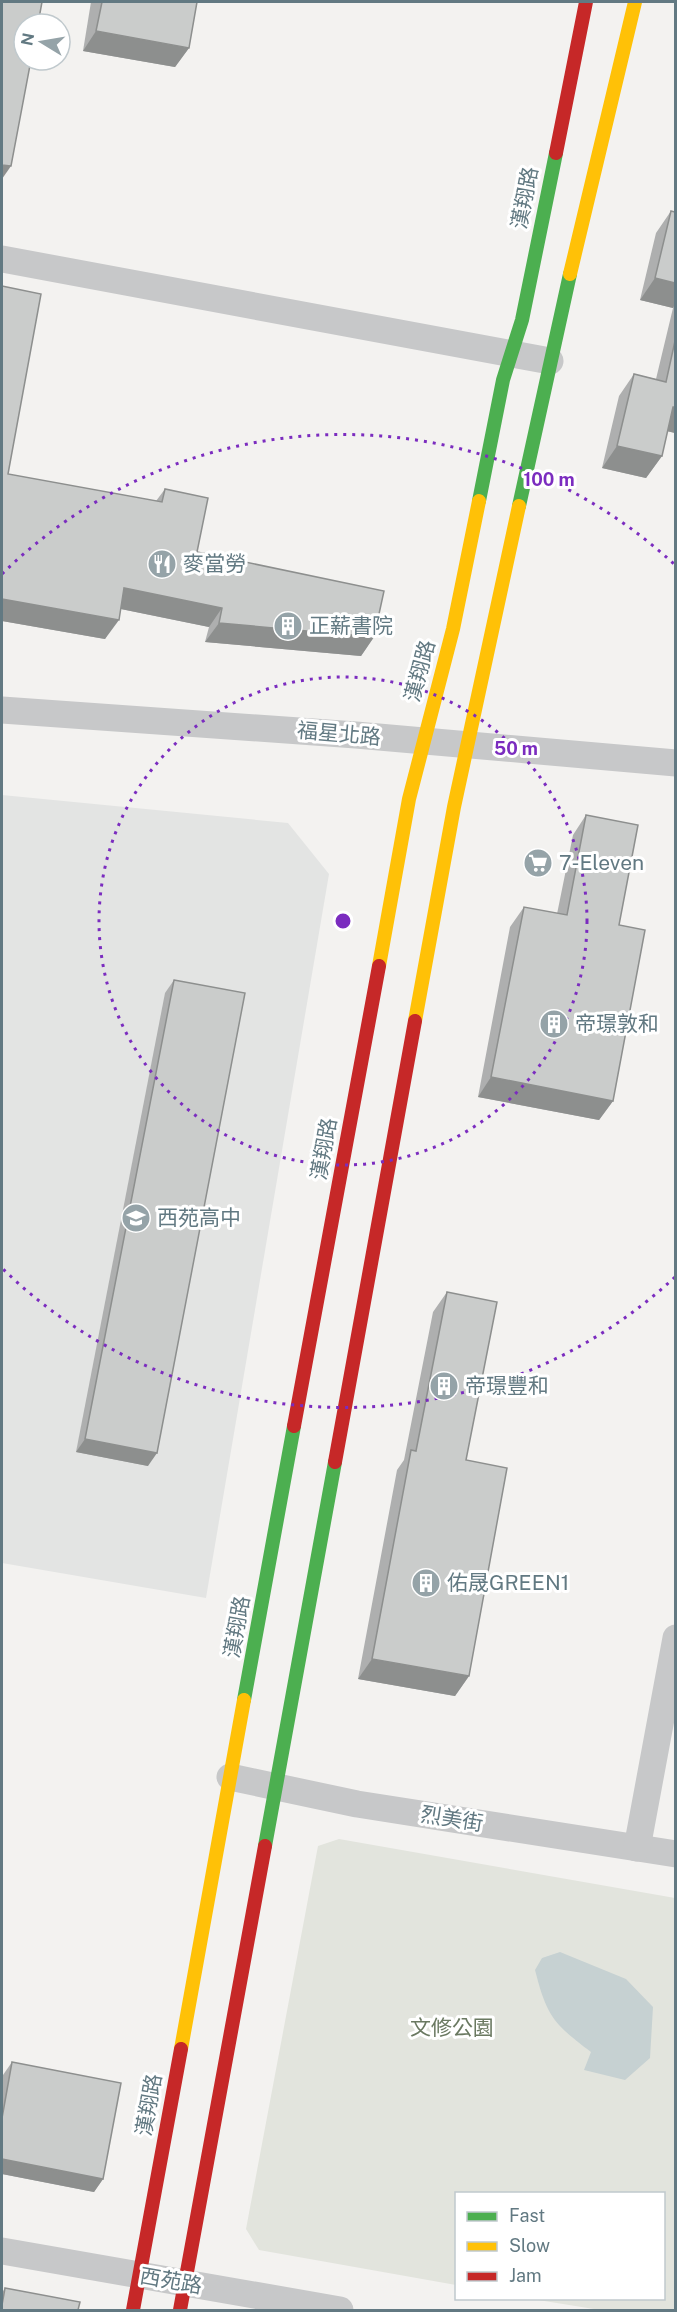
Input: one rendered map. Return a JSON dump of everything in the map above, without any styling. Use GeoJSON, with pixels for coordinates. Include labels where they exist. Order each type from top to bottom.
{"type":"FeatureCollection","features":[{"type":"Feature","properties":{"kind":"street","name":"漢翔路"},"geometry":{"type":"LineString","coordinates":[[133,2310],[406,811],[422,741],[453,629],[509,354],[522,320],[586,2]]}},
{"type":"Feature","properties":{"kind":"street"},"geometry":{"type":"LineString","coordinates":[[180,2310],[451,823],[550,361],[635,2]]}},
{"type":"Feature","properties":{"kind":"street"},"geometry":{"type":"LineString","coordinates":[[2,259],[550,361]]}},
{"type":"Feature","properties":{"kind":"street","name":"福星北路"},"geometry":{"type":"LineString","coordinates":[[2,710],[422,741],[675,763]]}},
{"type":"Feature","properties":{"kind":"street"},"geometry":{"type":"LineString","coordinates":[[637,1848],[675,1638]]}},
{"type":"Feature","properties":{"kind":"street","name":"烈美街"},"geometry":{"type":"LineString","coordinates":[[230,1777],[275,1789],[675,1854]]}},
{"type":"Feature","properties":{"kind":"street","name":"西苑路"},"geometry":{"type":"LineString","coordinates":[[2,2251],[340,2310]]}},
{"type":"Feature","properties":{"kind":"shaded area","name":"西苑高中"},"geometry":{"type":"Polygon","coordinates":[[[2,795],[288,823],[329,874],[206,1598],[2,1563],[2,795]]]}},
{"type":"Feature","properties":{"kind":"shaded area"},"geometry":{"type":"Polygon","coordinates":[[[560,1952],[626,1979],[653,2007],[650,2058],[625,2080],[584,2070],[591,2052],[560,2026],[548,2009],[535,1970],[542,1958],[560,1952]]]}},
{"type":"Feature","properties":{"kind":"green space","name":"文修公園"},"geometry":{"type":"Polygon","coordinates":[[[339,1839],[675,1898],[675,2310],[600,2310],[538,2300],[665,2300],[665,2192],[455,2192],[455,2285],[259,2250],[246,2229],[318,1846],[339,1839]]]}},
{"type":"Feature","properties":{"kind":"building"},"geometry":{"type":"Polygon","coordinates":[[[2,2],[42,2],[40,12],[12,12],[12,72],[29,72],[11,166],[2,165],[2,2]]]}},
{"type":"Feature","properties":{"kind":"building"},"geometry":{"type":"Polygon","coordinates":[[[102,2],[197,2],[189,48],[96,31],[102,2]]]}},
{"type":"Feature","properties":{"kind":"building"},"geometry":{"type":"Polygon","coordinates":[[[671,211],[675,212],[675,283],[655,278],[671,211]]]}},
{"type":"Feature","properties":{"kind":"building"},"geometry":{"type":"Polygon","coordinates":[[[2,286],[41,294],[8,474],[162,502],[165,489],[208,498],[197,552],[384,591],[374,637],[219,623],[222,608],[124,588],[119,620],[2,599],[2,286]]]}},
{"type":"Feature","properties":{"kind":"building"},"geometry":{"type":"Polygon","coordinates":[[[675,341],[675,407],[673,407],[662,456],[617,446],[634,374],[666,382],[675,341]]]}},
{"type":"Feature","properties":{"kind":"building","name":"帝璟敦和"},"geometry":{"type":"Polygon","coordinates":[[[586,815],[638,825],[619,925],[645,930],[613,1101],[491,1077],[524,907],[567,915],[586,815]]]}},
{"type":"Feature","properties":{"kind":"building"},"geometry":{"type":"Polygon","coordinates":[[[174,980],[245,993],[157,1453],[85,1439],[174,980]]]}},
{"type":"Feature","properties":{"kind":"building"},"geometry":{"type":"Polygon","coordinates":[[[447,1292],[497,1302],[466,1460],[507,1468],[469,1676],[372,1659],[411,1450],[416,1451],[447,1292]]]}},
{"type":"Feature","properties":{"kind":"building"},"geometry":{"type":"Polygon","coordinates":[[[12,2062],[121,2083],[103,2179],[2,2159],[2,2118],[12,2062]]]}},
{"type":"Feature","properties":{"kind":"building"},"geometry":{"type":"Polygon","coordinates":[[[5,2288],[80,2302],[78,2310],[2,2310],[5,2288]]]}},
{"type":"Feature","properties":{"kind":"traffic: fast"},"geometry":{"type":"LineString","coordinates":[[479,501],[503,380],[522,320],[556,153]]}},
{"type":"Feature","properties":{"kind":"traffic: fast"},"geometry":{"type":"LineString","coordinates":[[519,506],[570,274]]}},
{"type":"Feature","properties":{"kind":"traffic: fast"},"geometry":{"type":"LineString","coordinates":[[244,1700],[294,1426]]}},
{"type":"Feature","properties":{"kind":"traffic: fast"},"geometry":{"type":"LineString","coordinates":[[265,1846],[335,1462]]}},
{"type":"Feature","properties":{"kind":"traffic: slow"},"geometry":{"type":"LineString","coordinates":[[570,274],[635,2]]}},
{"type":"Feature","properties":{"kind":"traffic: slow"},"geometry":{"type":"LineString","coordinates":[[379,966],[409,799],[453,629],[479,501]]}},
{"type":"Feature","properties":{"kind":"traffic: slow"},"geometry":{"type":"LineString","coordinates":[[415,1021],[454,807],[519,506]]}},
{"type":"Feature","properties":{"kind":"traffic: slow"},"geometry":{"type":"LineString","coordinates":[[181,2049],[244,1700]]}},
{"type":"Feature","properties":{"kind":"traffic: jam"},"geometry":{"type":"LineString","coordinates":[[556,153],[586,2]]}},
{"type":"Feature","properties":{"kind":"traffic: jam"},"geometry":{"type":"LineString","coordinates":[[294,1426],[379,966]]}},
{"type":"Feature","properties":{"kind":"traffic: jam"},"geometry":{"type":"LineString","coordinates":[[335,1462],[415,1021]]}},
{"type":"Feature","properties":{"kind":"traffic: jam"},"geometry":{"type":"LineString","coordinates":[[180,2310],[265,1846]]}},
{"type":"Feature","properties":{"kind":"traffic: jam"},"geometry":{"type":"LineString","coordinates":[[133,2310],[181,2049]]}},
{"type":"Feature","properties":{"kind":"place","name":"麥當勞"},"geometry":{"type":"Point","coordinates":[162,564]}},
{"type":"Feature","properties":{"kind":"place","name":"正薪書院"},"geometry":{"type":"Point","coordinates":[288,626]}},
{"type":"Feature","properties":{"kind":"place","name":"7-Eleven"},"geometry":{"type":"Point","coordinates":[538,863]}},
{"type":"Feature","properties":{"kind":"place","name":"帝璟敦和"},"geometry":{"type":"Point","coordinates":[554,1024]}},
{"type":"Feature","properties":{"kind":"place","name":"西苑高中"},"geometry":{"type":"Point","coordinates":[136,1218]}},
{"type":"Feature","properties":{"kind":"place","name":"帝璟豐和"},"geometry":{"type":"Point","coordinates":[444,1386]}},
{"type":"Feature","properties":{"kind":"place","name":"佑晟GREEN1"},"geometry":{"type":"Point","coordinates":[426,1583]}}]}
